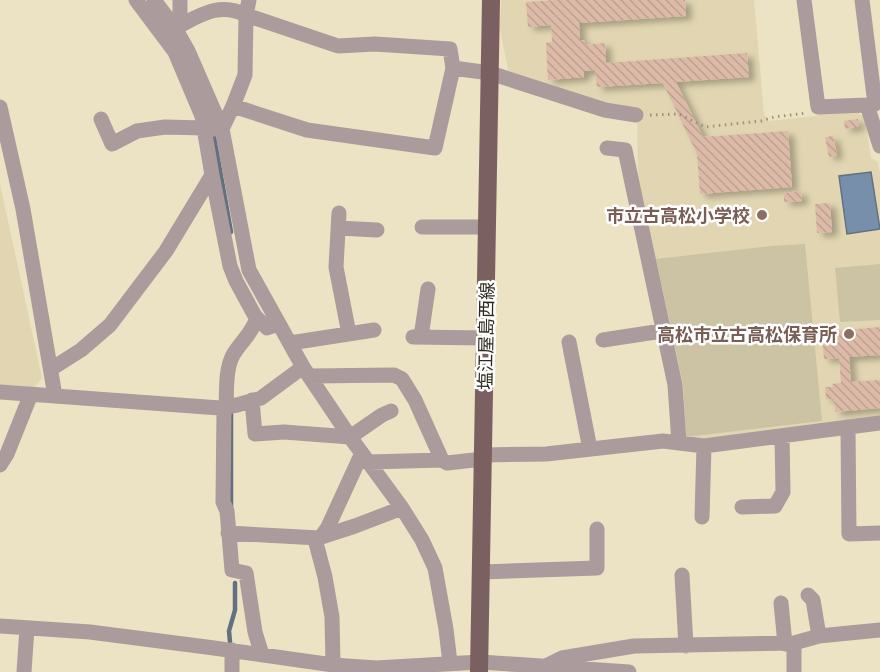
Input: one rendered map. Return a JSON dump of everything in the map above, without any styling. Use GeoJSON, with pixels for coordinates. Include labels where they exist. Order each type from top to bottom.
{"type":"FeatureCollection","features":[{"type":"Feature","properties":{"kind":"main road","name":"塩江屋島西線"},"geometry":{"type":"LineString","coordinates":[[480,667],[491,0]]}},
{"type":"Feature","properties":{"kind":"street"},"geometry":{"type":"LineString","coordinates":[[136,0],[175,52],[202,116],[213,128]]}},
{"type":"Feature","properties":{"kind":"street"},"geometry":{"type":"LineString","coordinates":[[154,0],[175,28],[188,51],[213,128],[249,270],[267,324]]}},
{"type":"Feature","properties":{"kind":"street"},"geometry":{"type":"LineString","coordinates":[[804,0],[818,107],[874,104]]}},
{"type":"Feature","properties":{"kind":"street"},"geometry":{"type":"LineString","coordinates":[[862,0],[873,28],[874,104],[880,146]]}},
{"type":"Feature","properties":{"kind":"street"},"geometry":{"type":"LineString","coordinates":[[175,28],[214,10],[225,8],[237,10],[248,7],[338,46],[375,44],[450,49],[453,68],[435,148],[308,130],[233,106]]}},
{"type":"Feature","properties":{"kind":"street"},"geometry":{"type":"LineString","coordinates":[[248,7],[245,75],[233,106],[213,128],[212,175],[230,266],[255,316],[290,343],[306,372],[422,540],[435,568],[450,663]]}},
{"type":"Feature","properties":{"kind":"street"},"geometry":{"type":"LineString","coordinates":[[453,68],[490,73],[605,110],[636,115]]}},
{"type":"Feature","properties":{"kind":"street"},"geometry":{"type":"LineString","coordinates":[[0,107],[23,208],[55,396]]}},
{"type":"Feature","properties":{"kind":"street"},"geometry":{"type":"LineString","coordinates":[[101,119],[112,144],[137,131],[165,128],[213,128]]}},
{"type":"Feature","properties":{"kind":"street"},"geometry":{"type":"LineString","coordinates":[[607,148],[625,150],[675,385],[678,443]]}},
{"type":"Feature","properties":{"kind":"street"},"geometry":{"type":"LineString","coordinates":[[51,369],[81,350],[110,325],[166,251],[212,175]]}},
{"type":"Feature","properties":{"kind":"street"},"geometry":{"type":"LineString","coordinates":[[349,334],[336,267],[338,220],[377,230]]}},
{"type":"Feature","properties":{"kind":"street"},"geometry":{"type":"LineString","coordinates":[[422,227],[488,227]]}},
{"type":"Feature","properties":{"kind":"street"},"geometry":{"type":"LineString","coordinates":[[428,289],[417,337],[486,338]]}},
{"type":"Feature","properties":{"kind":"street"},"geometry":{"type":"LineString","coordinates":[[262,655],[255,632],[246,573],[232,570],[227,511],[223,502],[238,366],[242,357],[267,324]]}},
{"type":"Feature","properties":{"kind":"street"},"geometry":{"type":"LineString","coordinates":[[290,343],[374,330]]}},
{"type":"Feature","properties":{"kind":"street"},"geometry":{"type":"LineString","coordinates":[[603,340],[662,331]]}},
{"type":"Feature","properties":{"kind":"street"},"geometry":{"type":"LineString","coordinates":[[568,342],[590,449]]}},
{"type":"Feature","properties":{"kind":"street"},"geometry":{"type":"LineString","coordinates":[[0,392],[235,405],[261,398],[306,372],[394,375],[402,380],[415,400],[442,460]]}},
{"type":"Feature","properties":{"kind":"street"},"geometry":{"type":"LineString","coordinates":[[0,465],[7,454],[31,394]]}},
{"type":"Feature","properties":{"kind":"street"},"geometry":{"type":"LineString","coordinates":[[235,405],[255,434],[284,432],[350,437],[391,411]]}},
{"type":"Feature","properties":{"kind":"street"},"geometry":{"type":"LineString","coordinates":[[366,458],[442,460],[447,463],[483,457],[546,454],[663,441],[704,446],[880,423]]}},
{"type":"Feature","properties":{"kind":"street"},"geometry":{"type":"LineString","coordinates":[[848,427],[849,534],[880,533]]}},
{"type":"Feature","properties":{"kind":"street"},"geometry":{"type":"LineString","coordinates":[[741,507],[775,506],[783,492],[782,436]]}},
{"type":"Feature","properties":{"kind":"street"},"geometry":{"type":"LineString","coordinates":[[702,517],[704,446]]}},
{"type":"Feature","properties":{"kind":"street"},"geometry":{"type":"LineString","coordinates":[[320,538],[366,458]]}},
{"type":"Feature","properties":{"kind":"street"},"geometry":{"type":"LineString","coordinates":[[333,666],[332,617],[315,539],[402,508]]}},
{"type":"Feature","properties":{"kind":"street"},"geometry":{"type":"LineString","coordinates":[[482,572],[597,568],[597,529]]}},
{"type":"Feature","properties":{"kind":"street"},"geometry":{"type":"LineString","coordinates":[[228,533],[320,538]]}},
{"type":"Feature","properties":{"kind":"street"},"geometry":{"type":"LineString","coordinates":[[682,575],[686,646]]}},
{"type":"Feature","properties":{"kind":"street"},"geometry":{"type":"LineString","coordinates":[[808,595],[813,600],[819,636]]}},
{"type":"Feature","properties":{"kind":"street"},"geometry":{"type":"LineString","coordinates":[[781,603],[794,672]]}},
{"type":"Feature","properties":{"kind":"street"},"geometry":{"type":"LineString","coordinates":[[0,626],[90,632],[232,650],[333,666],[376,668],[450,663],[480,667],[545,666],[629,672]]}},
{"type":"Feature","properties":{"kind":"street"},"geometry":{"type":"LineString","coordinates":[[24,672],[27,628]]}},
{"type":"Feature","properties":{"kind":"street"},"geometry":{"type":"LineString","coordinates":[[545,666],[562,658],[634,646],[790,643],[819,636],[880,630]]}},
{"type":"Feature","properties":{"kind":"street"},"geometry":{"type":"LineString","coordinates":[[232,650],[232,672]]}},
{"type":"Feature","properties":{"kind":"path"},"geometry":{"type":"LineString","coordinates":[[636,115],[679,114],[705,127],[814,112],[818,107]]}},
{"type":"Feature","properties":{"kind":"shaded area","name":"市立古高松小学校"},"geometry":{"type":"Polygon","coordinates":[[[501,0],[754,0],[764,114],[768,121],[816,116],[823,112],[858,113],[865,117],[871,158],[878,162],[880,174],[880,418],[684,441],[638,190],[637,110],[609,105],[509,75],[500,29],[501,0]]]}},
{"type":"Feature","properties":{"kind":"shaded area"},"geometry":{"type":"Polygon","coordinates":[[[0,184],[42,378],[34,388],[0,385],[0,184]]]}},
{"type":"Feature","properties":{"kind":"shaded area"},"geometry":{"type":"Polygon","coordinates":[[[805,244],[822,421],[686,437],[683,384],[656,259],[805,244]]]}},
{"type":"Feature","properties":{"kind":"shaded area"},"geometry":{"type":"Polygon","coordinates":[[[880,264],[880,320],[840,322],[835,268],[880,264]]]}},
{"type":"Feature","properties":{"kind":"water"},"geometry":{"type":"Polygon","coordinates":[[[871,172],[880,229],[847,234],[839,176],[871,172]]]}},
{"type":"Feature","properties":{"kind":"building"},"geometry":{"type":"Polygon","coordinates":[[[685,0],[686,16],[579,23],[580,40],[584,40],[585,45],[605,43],[606,63],[747,53],[749,77],[676,82],[703,137],[788,131],[792,187],[700,194],[697,154],[663,83],[597,87],[595,70],[584,71],[584,77],[548,80],[546,43],[552,42],[551,25],[528,27],[526,2],[685,0]]]}},
{"type":"Feature","properties":{"kind":"building"},"geometry":{"type":"Polygon","coordinates":[[[858,119],[859,126],[845,129],[844,121],[858,119]]]}},
{"type":"Feature","properties":{"kind":"building"},"geometry":{"type":"Polygon","coordinates":[[[833,136],[837,155],[829,157],[825,137],[833,136]]]}},
{"type":"Feature","properties":{"kind":"building"},"geometry":{"type":"Polygon","coordinates":[[[801,191],[802,201],[784,202],[784,193],[801,191]]]}},
{"type":"Feature","properties":{"kind":"building"},"geometry":{"type":"Polygon","coordinates":[[[830,203],[832,232],[817,233],[815,204],[830,203]]]}},
{"type":"Feature","properties":{"kind":"building"},"geometry":{"type":"Polygon","coordinates":[[[880,327],[880,355],[849,357],[851,382],[880,380],[880,408],[835,412],[834,399],[826,399],[825,387],[833,387],[832,384],[841,383],[839,358],[824,359],[822,332],[880,327]]]}},
{"type":"Feature","properties":{"kind":"waterway"},"geometry":{"type":"LineString","coordinates":[[213,131],[231,232]]}},
{"type":"Feature","properties":{"kind":"waterway"},"geometry":{"type":"LineString","coordinates":[[231,411],[231,508]]}},
{"type":"Feature","properties":{"kind":"waterway"},"geometry":{"type":"LineString","coordinates":[[230,642],[229,631],[235,610],[235,583]]}},
{"type":"Feature","properties":{"kind":"place","name":"市立古高松小学校"},"geometry":{"type":"Point","coordinates":[762,215]}},
{"type":"Feature","properties":{"kind":"place","name":"高松市立古高松保育所"},"geometry":{"type":"Point","coordinates":[849,334]}}]}
